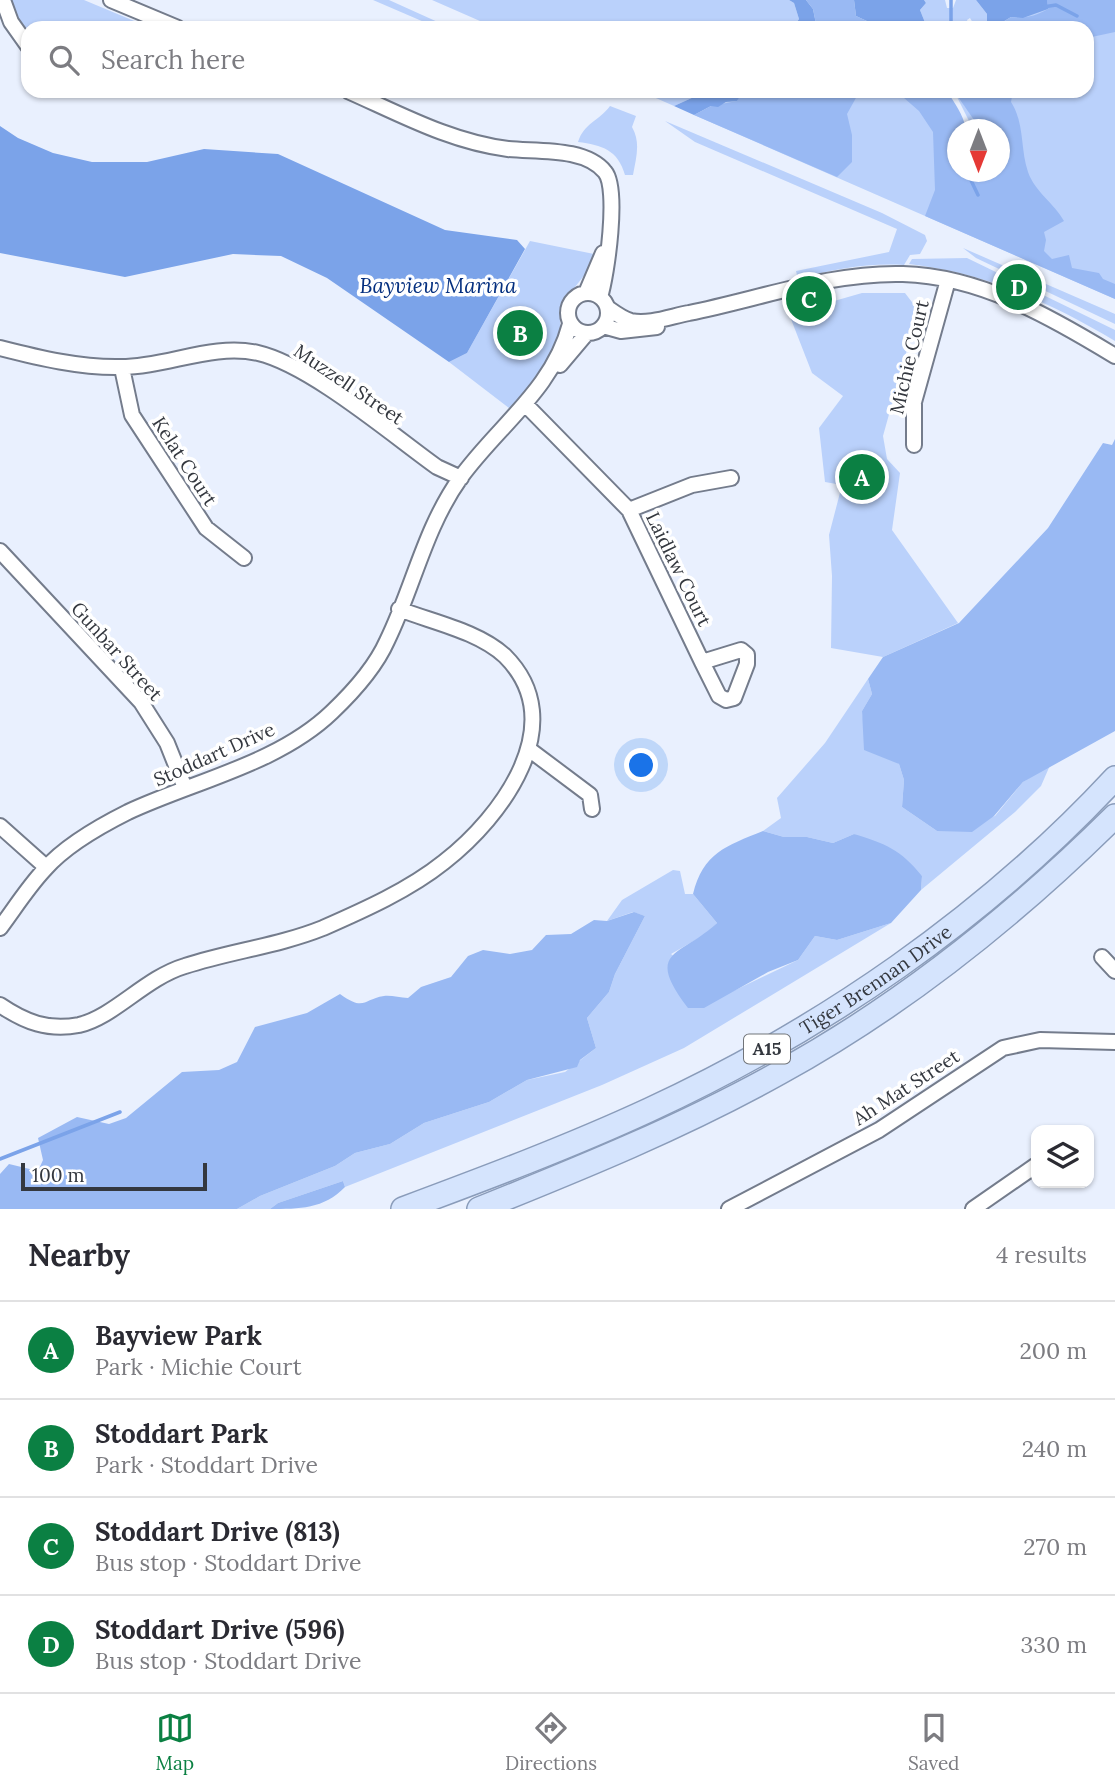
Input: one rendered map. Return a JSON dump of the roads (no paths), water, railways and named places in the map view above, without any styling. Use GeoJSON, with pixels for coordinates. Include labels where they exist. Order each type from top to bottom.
{"type":"FeatureCollection","features":[{"type":"Feature","properties":{"kind":"main road","name":"Tiger Brennan Drive"},"geometry":{"type":"LineString","coordinates":[[404,1209],[541,1157],[649,1110],[712,1080],[822,1016],[963,919],[1084,811],[1115,778]]}},
{"type":"Feature","properties":{"kind":"main road","name":"Tiger Brennan Drive"},"geometry":{"type":"LineString","coordinates":[[479,1209],[662,1133],[770,1078],[830,1042],[973,942],[1033,893],[1115,816]]}},
{"type":"Feature","properties":{"kind":"street"},"geometry":{"type":"LineString","coordinates":[[3,0],[11,22],[21,36]]}},
{"type":"Feature","properties":{"kind":"street"},"geometry":{"type":"LineString","coordinates":[[111,0],[161,21]]}},
{"type":"Feature","properties":{"kind":"street"},"geometry":{"type":"LineString","coordinates":[[364,98],[463,140],[495,147],[574,156],[596,163],[612,184],[603,326]]}},
{"type":"Feature","properties":{"kind":"street"},"geometry":{"type":"LineString","coordinates":[[607,242],[586,293],[571,301],[568,316],[570,324],[587,333],[603,326],[636,331],[670,324],[686,313]]}},
{"type":"Feature","properties":{"kind":"street"},"geometry":{"type":"LineString","coordinates":[[586,293],[632,321],[686,313],[855,276],[906,274],[948,280],[1030,309],[1115,356]]}},
{"type":"Feature","properties":{"kind":"street","name":"Michie Court"},"geometry":{"type":"LineString","coordinates":[[914,444],[914,402],[948,280]]}},
{"type":"Feature","properties":{"kind":"street","name":"Stoddart Drive"},"geometry":{"type":"LineString","coordinates":[[0,928],[46,867],[89,835],[118,818],[277,750],[331,714],[366,676],[387,642],[431,526],[461,478],[526,405],[558,361],[570,324]]}},
{"type":"Feature","properties":{"kind":"street","name":"Stoddart Drive"},"geometry":{"type":"LineString","coordinates":[[546,377],[565,362],[587,333]]}},
{"type":"Feature","properties":{"kind":"street","name":"Muzzell Street"},"geometry":{"type":"LineString","coordinates":[[0,348],[43,359],[122,368],[220,351],[257,353],[292,364],[437,467],[461,478]]}},
{"type":"Feature","properties":{"kind":"street","name":"Kelat Court"},"geometry":{"type":"LineString","coordinates":[[122,368],[132,415],[206,528],[244,558]]}},
{"type":"Feature","properties":{"kind":"street","name":"Laidlaw Court"},"geometry":{"type":"LineString","coordinates":[[526,405],[629,510],[702,662]]}},
{"type":"Feature","properties":{"kind":"street"},"geometry":{"type":"LineString","coordinates":[[629,510],[692,485],[731,478]]}},
{"type":"Feature","properties":{"kind":"street","name":"Gunbar Street"},"geometry":{"type":"LineString","coordinates":[[0,551],[141,702],[167,743],[185,788]]}},
{"type":"Feature","properties":{"kind":"street"},"geometry":{"type":"LineString","coordinates":[[0,1005],[21,1019],[42,1026],[81,1024],[103,1015],[154,978],[185,965],[286,941],[380,901],[443,863],[471,839],[500,802],[530,750],[534,722],[529,694],[520,675],[504,656],[481,640],[399,609]]}},
{"type":"Feature","properties":{"kind":"street"},"geometry":{"type":"LineString","coordinates":[[530,750],[590,795],[592,808]]}},
{"type":"Feature","properties":{"kind":"street"},"geometry":{"type":"LineString","coordinates":[[0,826],[46,867]]}},
{"type":"Feature","properties":{"kind":"street"},"geometry":{"type":"LineString","coordinates":[[1102,957],[1115,971]]}},
{"type":"Feature","properties":{"kind":"street","name":"Ah Mat Street"},"geometry":{"type":"LineString","coordinates":[[729,1209],[879,1130],[1003,1048],[1040,1040],[1115,1042]]}},
{"type":"Feature","properties":{"kind":"street"},"geometry":{"type":"LineString","coordinates":[[973,1209],[993,1203],[1031,1170]]}},
{"type":"Feature","properties":{"kind":"water"},"geometry":{"type":"Polygon","coordinates":[[[789,0],[806,0],[813,9],[815,21],[798,21],[794,3],[789,0]]]}},
{"type":"Feature","properties":{"kind":"water"},"geometry":{"type":"Polygon","coordinates":[[[854,0],[924,0],[926,3],[920,10],[924,21],[867,21],[856,16],[854,0]]]}},
{"type":"Feature","properties":{"kind":"water"},"geometry":{"type":"Polygon","coordinates":[[[976,0],[1047,0],[1048,9],[1023,18],[987,21],[987,14],[976,0]]]}},
{"type":"Feature","properties":{"kind":"water"},"geometry":{"type":"Polygon","coordinates":[[[692,98],[739,98],[718,107],[711,106],[694,115],[674,106],[692,98]]]}},
{"type":"Feature","properties":{"kind":"water","name":"Bayview Marina"},"geometry":{"type":"Polygon","coordinates":[[[0,126],[18,138],[53,153],[92,162],[147,162],[204,149],[278,154],[445,230],[517,240],[525,249],[467,353],[449,362],[327,278],[281,256],[233,254],[125,277],[0,253],[0,126]]]}},
{"type":"Feature","properties":{"kind":"waterway"},"geometry":{"type":"LineString","coordinates":[[951,0],[951,21]]}},
{"type":"Feature","properties":{"kind":"waterway"},"geometry":{"type":"LineString","coordinates":[[1043,7],[1056,5],[1077,16]]}},
{"type":"Feature","properties":{"kind":"waterway"},"geometry":{"type":"LineString","coordinates":[[972,182],[978,195]]}},
{"type":"Feature","properties":{"kind":"waterway"},"geometry":{"type":"LineString","coordinates":[[0,1159],[120,1112]]}},
{"type":"Feature","properties":{"kind":"place","name":"Stoddart Drive (596)"},"geometry":{"type":"Point","coordinates":[1019,287]}},
{"type":"Feature","properties":{"kind":"place","name":"Stoddart Drive (813)"},"geometry":{"type":"Point","coordinates":[809,299]}},
{"type":"Feature","properties":{"kind":"place","name":"Stoddart Park"},"geometry":{"type":"Point","coordinates":[520,333]}},
{"type":"Feature","properties":{"kind":"place","name":"Bayview Park"},"geometry":{"type":"Point","coordinates":[862,477]}}]}
